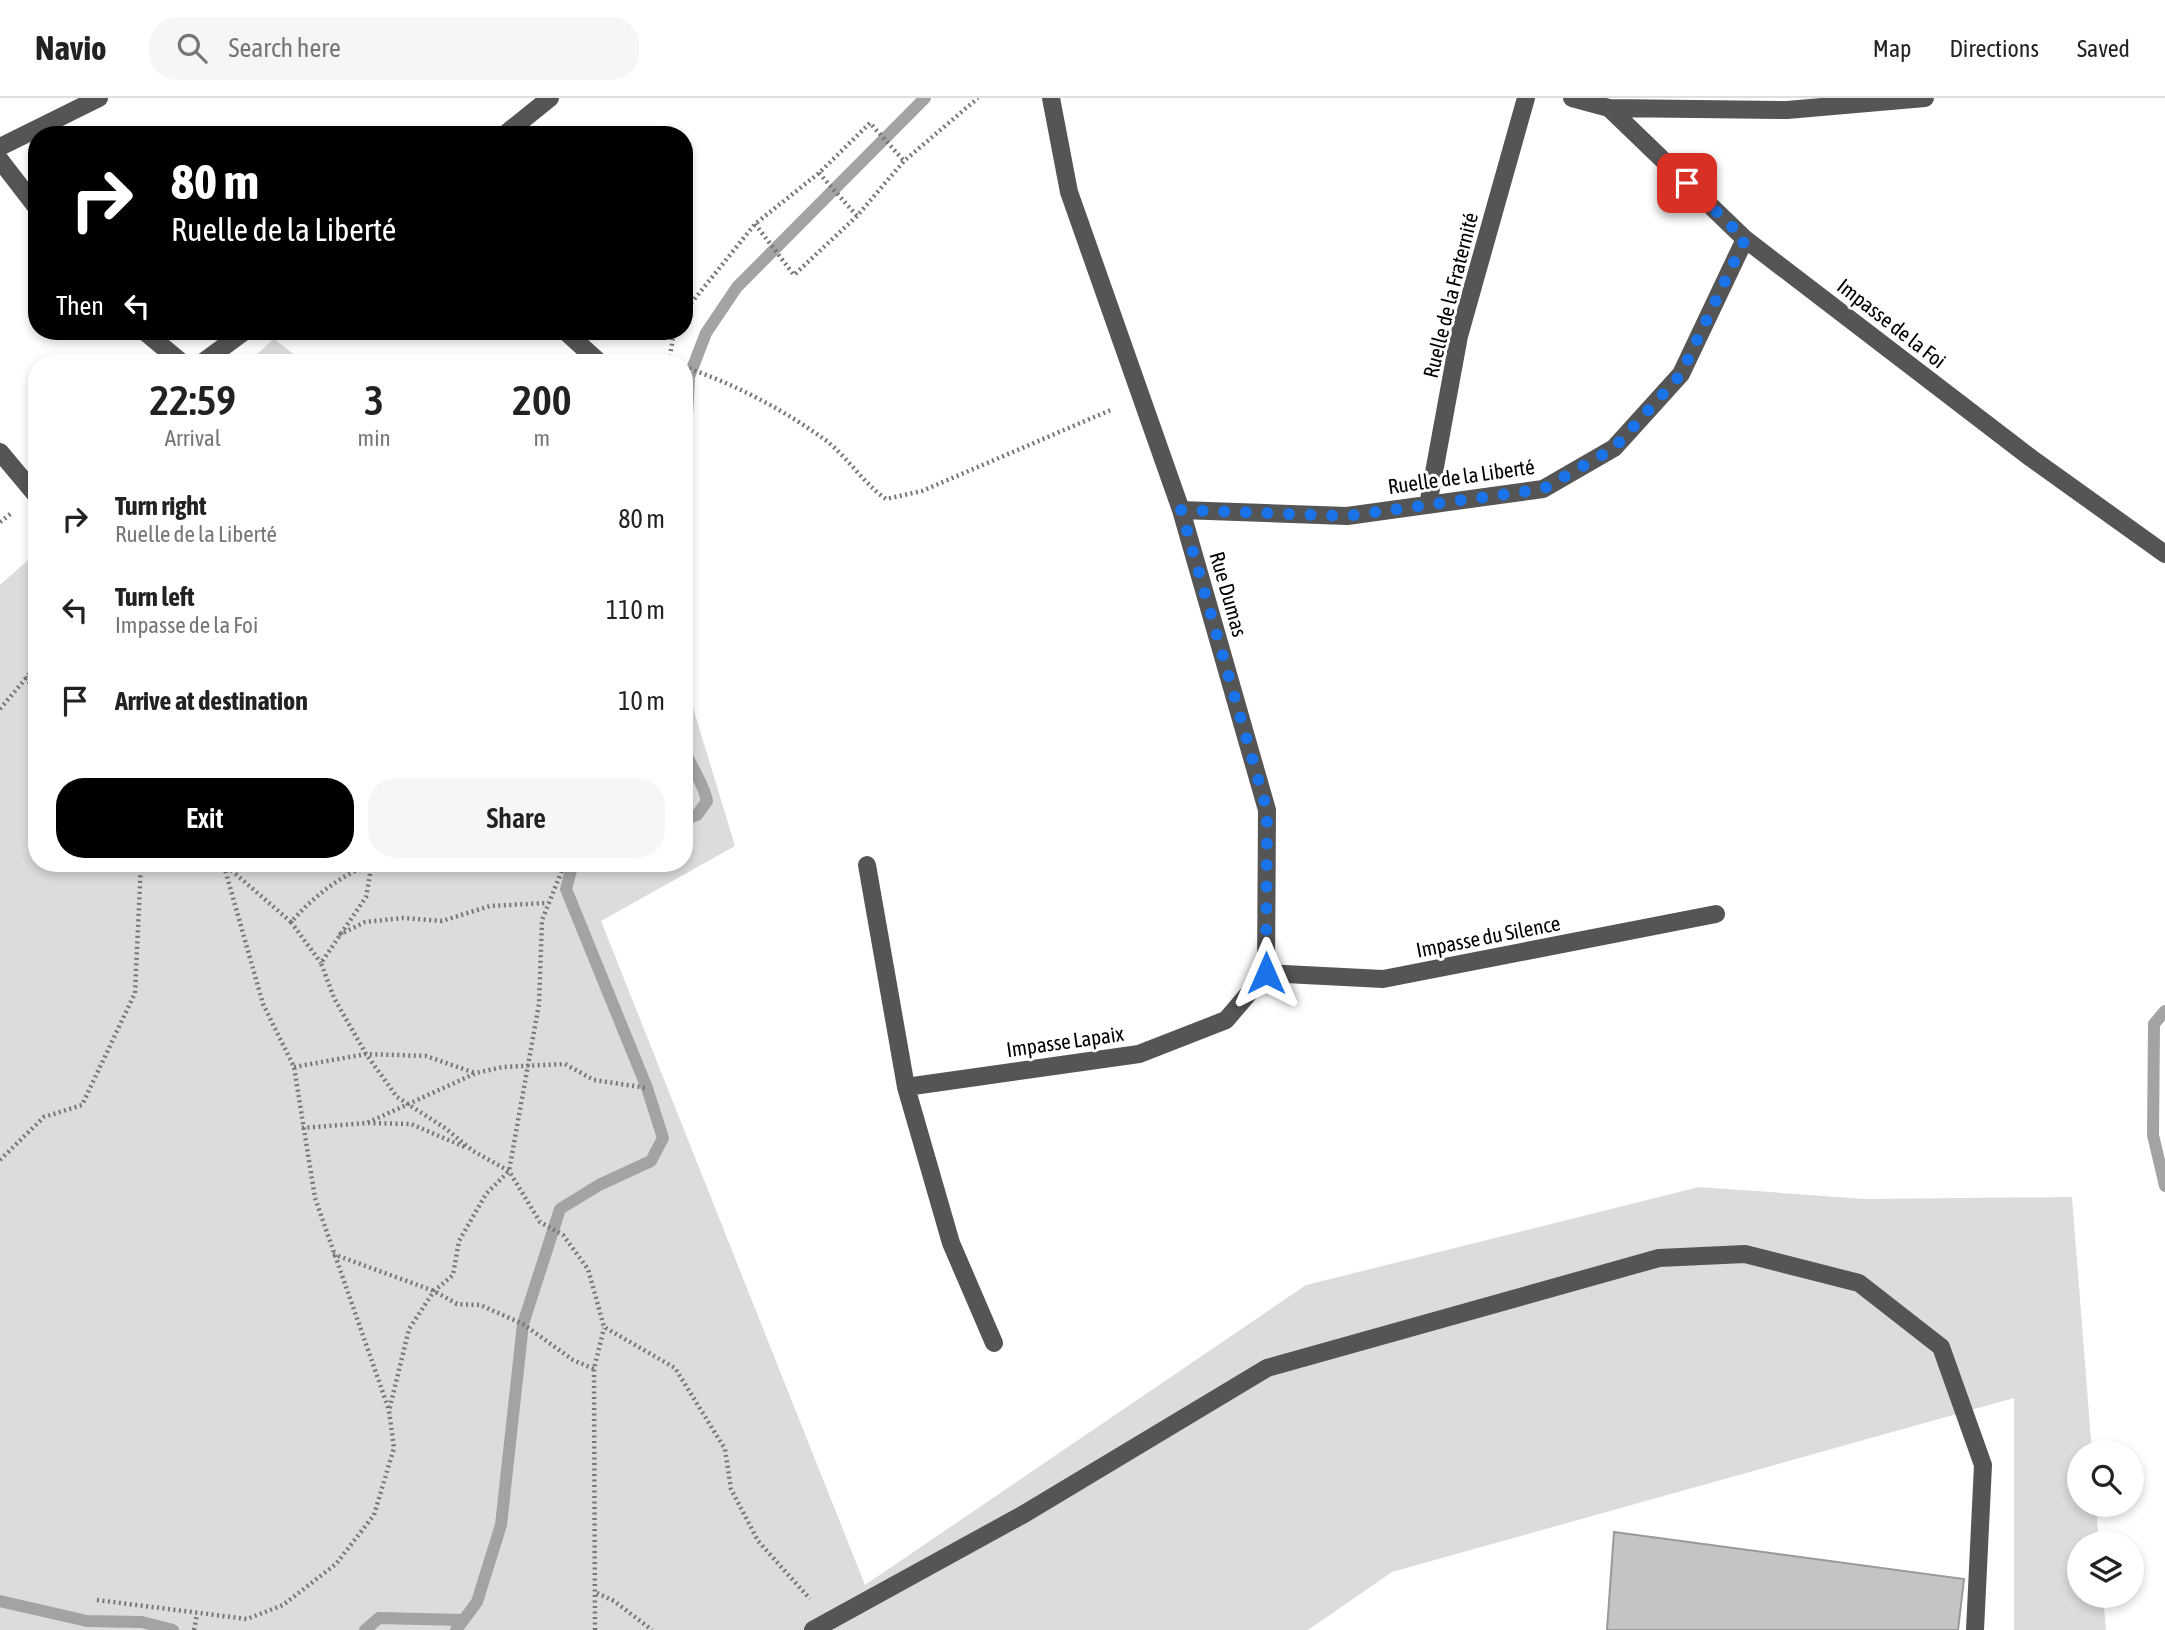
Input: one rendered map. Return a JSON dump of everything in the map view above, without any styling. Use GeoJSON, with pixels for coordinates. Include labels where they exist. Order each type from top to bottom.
{"type":"FeatureCollection","features":[{"type":"Feature","properties":{"kind":"street"},"geometry":{"type":"LineString","coordinates":[[42,126],[99,98]]}},
{"type":"Feature","properties":{"kind":"street"},"geometry":{"type":"LineString","coordinates":[[515,126],[550,98]]}},
{"type":"Feature","properties":{"kind":"street","name":"Rue Dumas"},"geometry":{"type":"LineString","coordinates":[[1051,98],[1069,192],[1181,510],[1267,810],[1266,973]]}},
{"type":"Feature","properties":{"kind":"street","name":"Ruelle de la Fraternité"},"geometry":{"type":"LineString","coordinates":[[1428,505],[1459,336],[1526,98]]}},
{"type":"Feature","properties":{"kind":"street"},"geometry":{"type":"LineString","coordinates":[[1572,98],[1609,108],[1787,110],[1925,98]]}},
{"type":"Feature","properties":{"kind":"street","name":"Impasse de la Foi"},"geometry":{"type":"LineString","coordinates":[[1609,108],[1745,239],[2031,458],[2165,554]]}},
{"type":"Feature","properties":{"kind":"street"},"geometry":{"type":"LineString","coordinates":[[0,147],[28,133]]}},
{"type":"Feature","properties":{"kind":"street"},"geometry":{"type":"LineString","coordinates":[[0,160],[28,196]]}},
{"type":"Feature","properties":{"kind":"street","name":"Ruelle de la Liberté"},"geometry":{"type":"LineString","coordinates":[[1181,510],[1347,516],[1543,489],[1614,448],[1681,374],[1745,239]]}},
{"type":"Feature","properties":{"kind":"street"},"geometry":{"type":"LineString","coordinates":[[155,340],[171,354]]}},
{"type":"Feature","properties":{"kind":"street"},"geometry":{"type":"LineString","coordinates":[[214,354],[233,340]]}},
{"type":"Feature","properties":{"kind":"street"},"geometry":{"type":"LineString","coordinates":[[575,340],[590,354]]}},
{"type":"Feature","properties":{"kind":"street"},"geometry":{"type":"LineString","coordinates":[[0,452],[28,485]]}},
{"type":"Feature","properties":{"kind":"street"},"geometry":{"type":"LineString","coordinates":[[867,865],[906,1087],[951,1243],[994,1343]]}},
{"type":"Feature","properties":{"kind":"street","name":"Impasse du Silence"},"geometry":{"type":"LineString","coordinates":[[1266,973],[1383,979],[1716,914]]}},
{"type":"Feature","properties":{"kind":"street","name":"Impasse Lapaix"},"geometry":{"type":"LineString","coordinates":[[906,1087],[1139,1054],[1226,1020],[1266,973]]}},
{"type":"Feature","properties":{"kind":"street"},"geometry":{"type":"LineString","coordinates":[[813,1630],[828,1619],[1024,1514],[1267,1368],[1659,1258],[1745,1254],[1859,1283],[1941,1347],[1983,1465],[1975,1630]]}},
{"type":"Feature","properties":{"kind":"path"},"geometry":{"type":"LineString","coordinates":[[755,224],[794,275],[858,216],[904,161],[978,98]]}},
{"type":"Feature","properties":{"kind":"path"},"geometry":{"type":"LineString","coordinates":[[693,301],[755,224],[819,173],[870,123],[904,161]]}},
{"type":"Feature","properties":{"kind":"path"},"geometry":{"type":"LineString","coordinates":[[819,173],[858,216]]}},
{"type":"Feature","properties":{"kind":"path"},"geometry":{"type":"LineString","coordinates":[[693,370],[725,380],[826,440],[866,485],[886,499],[922,491],[1143,396]]}},
{"type":"Feature","properties":{"kind":"path"},"geometry":{"type":"LineString","coordinates":[[0,709],[28,674]]}},
{"type":"Feature","properties":{"kind":"path"},"geometry":{"type":"LineString","coordinates":[[25,677],[28,681]]}},
{"type":"Feature","properties":{"kind":"path"},"geometry":{"type":"LineString","coordinates":[[0,1160],[44,1117],[82,1105],[135,993],[141,872]]}},
{"type":"Feature","properties":{"kind":"path"},"geometry":{"type":"LineString","coordinates":[[97,1600],[247,1619],[283,1605],[336,1564],[374,1515],[394,1448],[389,1411],[332,1254],[315,1198],[294,1067],[263,1004],[225,872]]}},
{"type":"Feature","properties":{"kind":"path"},"geometry":{"type":"LineString","coordinates":[[232,872],[291,922],[321,963],[334,998],[383,1081],[406,1105],[445,1128],[473,1151]]}},
{"type":"Feature","properties":{"kind":"path"},"geometry":{"type":"LineString","coordinates":[[291,922],[312,898],[350,872]]}},
{"type":"Feature","properties":{"kind":"path"},"geometry":{"type":"LineString","coordinates":[[321,963],[366,897],[370,872]]}},
{"type":"Feature","properties":{"kind":"path"},"geometry":{"type":"LineString","coordinates":[[389,1411],[409,1329],[434,1291],[453,1275],[459,1241],[486,1194],[509,1171],[539,1004],[542,920],[561,872]]}},
{"type":"Feature","properties":{"kind":"path"},"geometry":{"type":"LineString","coordinates":[[338,936],[365,922],[403,918],[442,921],[490,906],[549,903]]}},
{"type":"Feature","properties":{"kind":"path"},"geometry":{"type":"LineString","coordinates":[[294,1067],[366,1054],[426,1056],[476,1073]]}},
{"type":"Feature","properties":{"kind":"path"},"geometry":{"type":"LineString","coordinates":[[368,1123],[476,1073],[503,1067],[528,1068],[565,1063],[594,1080],[647,1088]]}},
{"type":"Feature","properties":{"kind":"path"},"geometry":{"type":"LineString","coordinates":[[302,1129],[368,1123],[411,1124],[473,1151],[509,1171],[540,1222],[563,1235],[588,1269],[604,1327],[594,1369],[597,1593],[595,1630]]}},
{"type":"Feature","properties":{"kind":"path"},"geometry":{"type":"LineString","coordinates":[[332,1254],[434,1291],[457,1304],[480,1305],[523,1324],[573,1360],[594,1369]]}},
{"type":"Feature","properties":{"kind":"path"},"geometry":{"type":"LineString","coordinates":[[604,1327],[674,1368],[725,1449],[732,1489],[758,1541],[828,1619]]}},
{"type":"Feature","properties":{"kind":"path"},"geometry":{"type":"LineString","coordinates":[[597,1593],[614,1601],[652,1630]]}},
{"type":"Feature","properties":{"kind":"path"},"geometry":{"type":"LineString","coordinates":[[194,1630],[197,1614]]}},
{"type":"Feature","properties":{"kind":"shaded area"},"geometry":{"type":"Polygon","coordinates":[[[275,340],[294,354],[257,354],[275,340]]]}},
{"type":"Feature","properties":{"kind":"shaded area"},"geometry":{"type":"Polygon","coordinates":[[[28,560],[28,872],[689,872],[601,921],[865,1585],[1306,1285],[1699,1187],[1865,1199],[2072,1197],[2091,1440],[2067,1440],[2067,1517],[2097,1517],[2098,1531],[2067,1531],[2067,1608],[2104,1608],[2106,1630],[2014,1630],[2014,1398],[1392,1572],[1308,1630],[0,1630],[0,585],[28,560]]]}},
{"type":"Feature","properties":{"kind":"shaded area"},"geometry":{"type":"Polygon","coordinates":[[[693,708],[735,846],[693,870],[693,708]]]}},
{"type":"Feature","properties":{"kind":"building"},"geometry":{"type":"Polygon","coordinates":[[[1614,1532],[1964,1579],[1958,1630],[1607,1630],[1614,1532]]]}},
{"type":"Feature","properties":{"kind":"waterway"},"geometry":{"type":"LineString","coordinates":[[693,367],[706,333],[737,287],[925,98]]}},
{"type":"Feature","properties":{"kind":"waterway"},"geometry":{"type":"LineString","coordinates":[[693,767],[707,801],[693,817]]}},
{"type":"Feature","properties":{"kind":"waterway"},"geometry":{"type":"LineString","coordinates":[[456,1630],[477,1602],[501,1525],[523,1324],[560,1209],[599,1185],[651,1161],[663,1138],[647,1088],[566,889],[571,872]]}},
{"type":"Feature","properties":{"kind":"waterway"},"geometry":{"type":"LineString","coordinates":[[2165,1011],[2154,1024],[2153,1135],[2165,1186]]}},
{"type":"Feature","properties":{"kind":"waterway"},"geometry":{"type":"LineString","coordinates":[[0,1601],[87,1621],[142,1622],[173,1630]]}},
{"type":"Feature","properties":{"kind":"waterway"},"geometry":{"type":"LineString","coordinates":[[365,1630],[379,1618],[463,1620]]}},
{"type":"Feature","properties":{"kind":"route"},"geometry":{"type":"LineString","coordinates":[[1266,973],[1267,810],[1181,510],[1347,516],[1543,489],[1614,448],[1681,374],[1745,239],[1687,183]]}}]}
